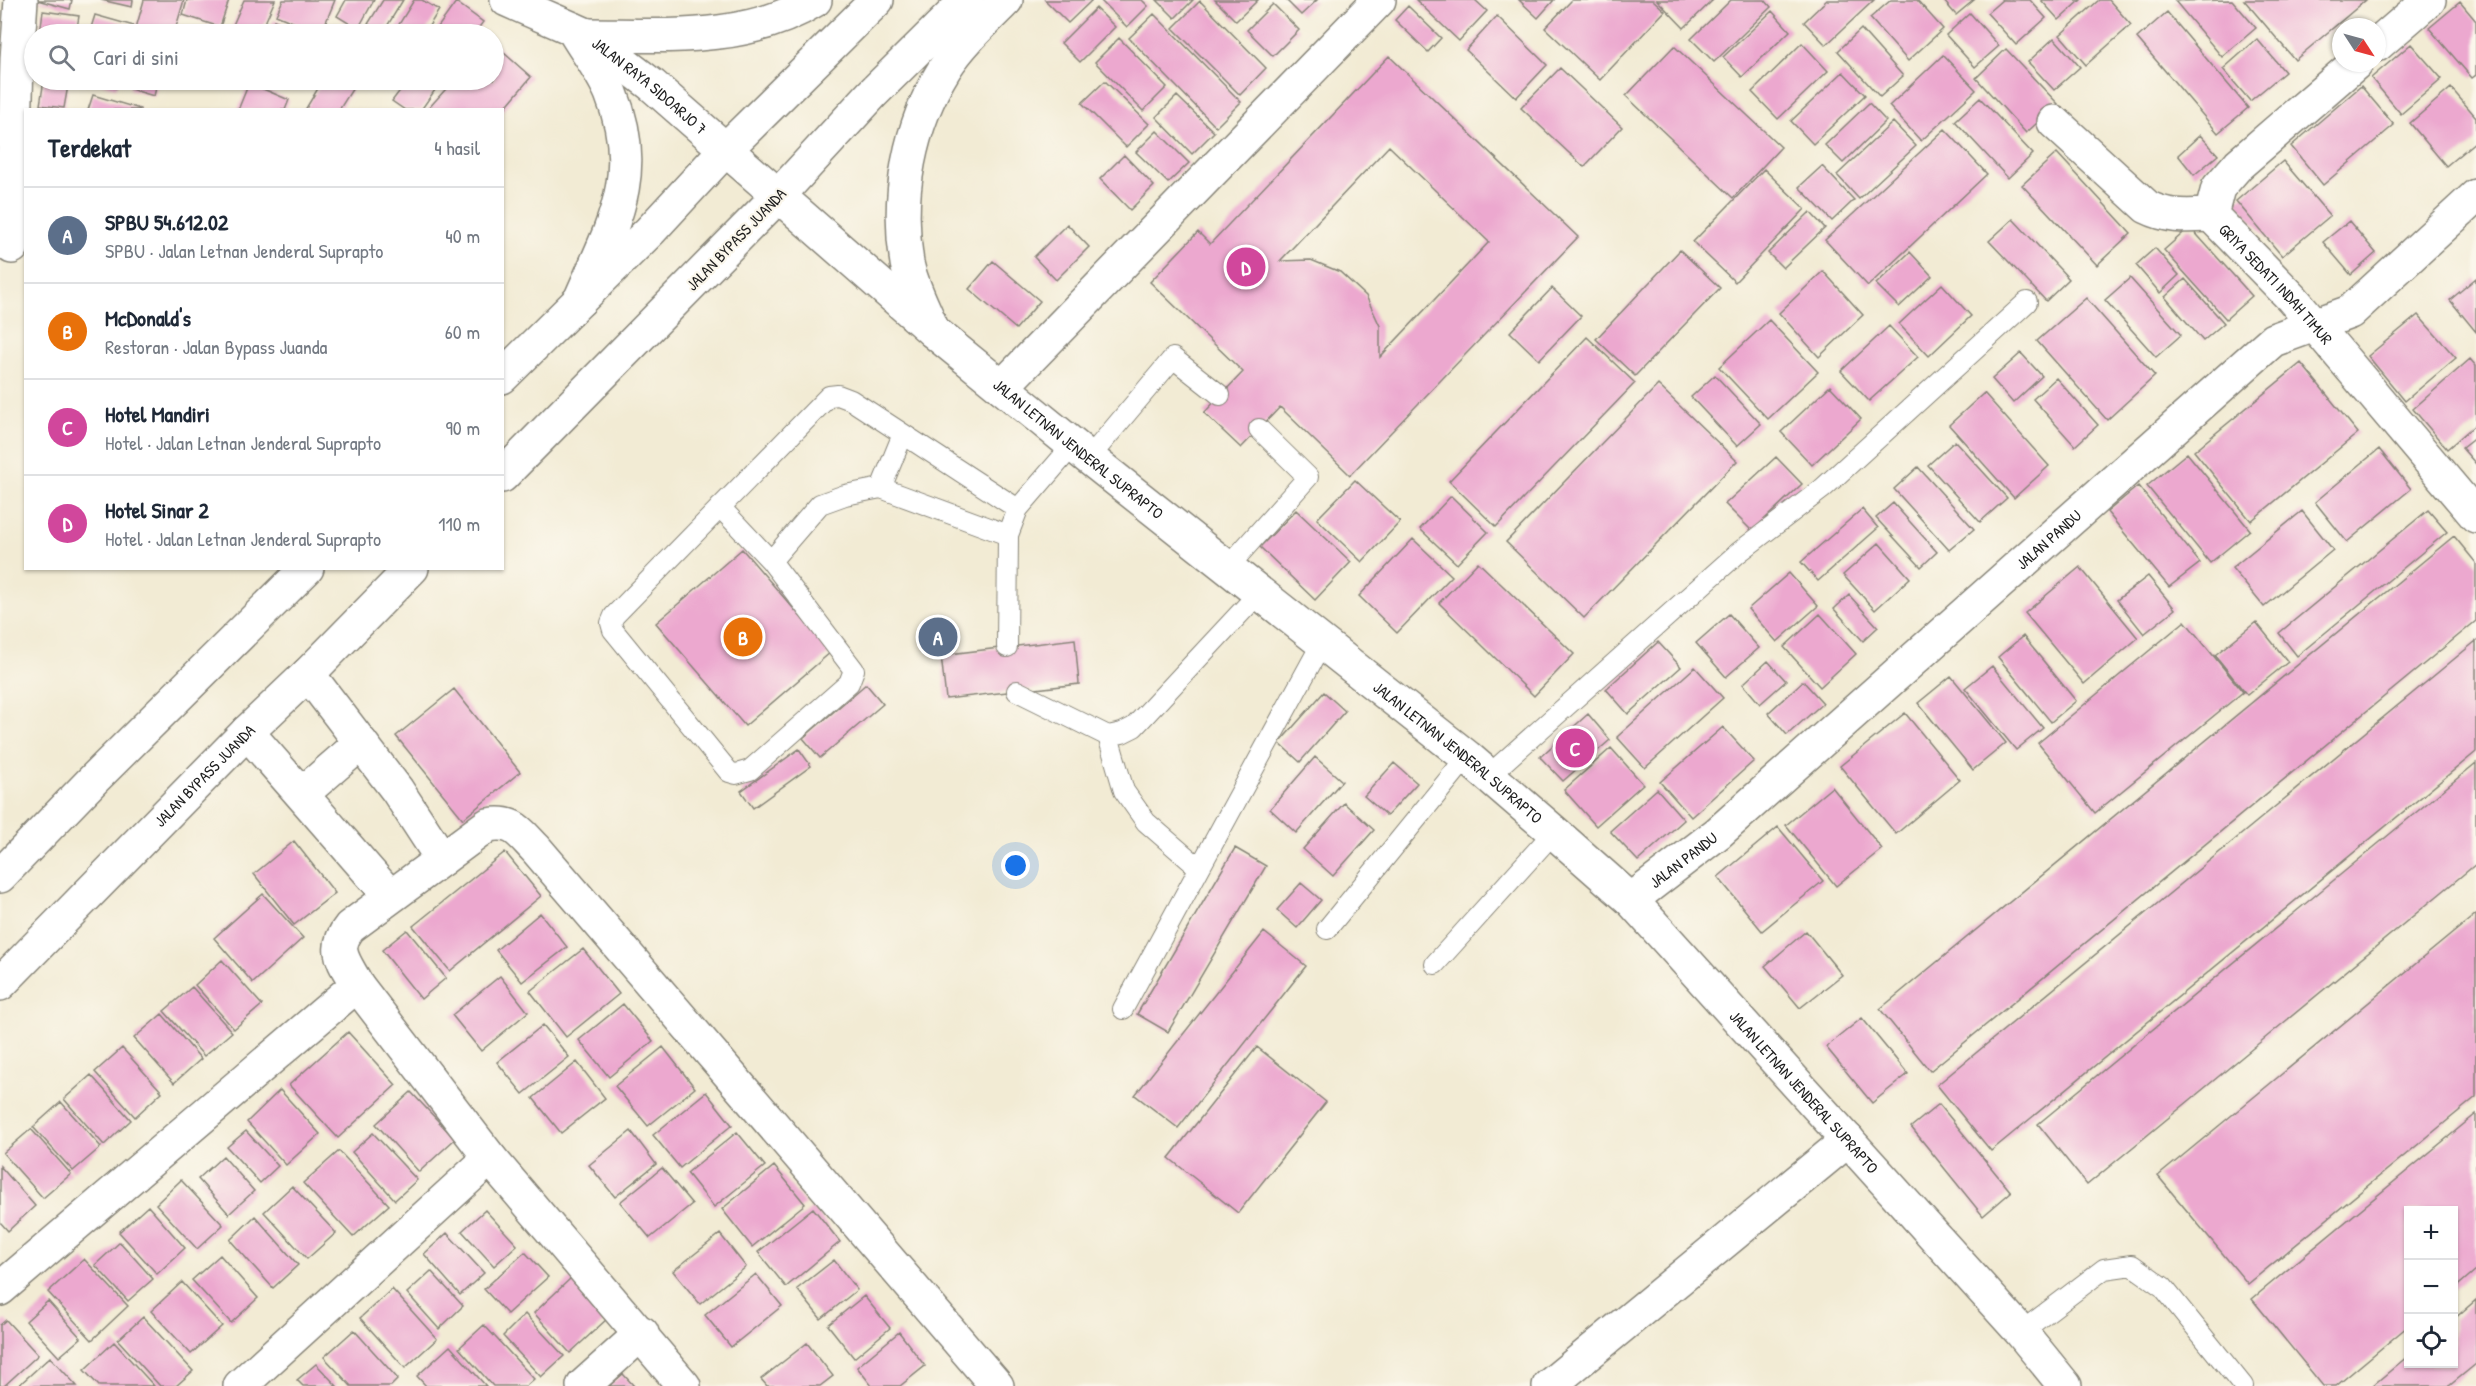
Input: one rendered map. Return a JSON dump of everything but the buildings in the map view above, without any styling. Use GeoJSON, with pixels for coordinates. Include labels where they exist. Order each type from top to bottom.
{"type":"FeatureCollection","features":[{"type":"Feature","properties":{"kind":"main road"},"geometry":{"type":"LineString","coordinates":[[12,247],[17,59],[21,0]]}},
{"type":"Feature","properties":{"kind":"main road","name":"JALAN RAYA SIDOARJO 7"},"geometry":{"type":"LineString","coordinates":[[507,0],[580,32],[652,85],[778,196]]}},
{"type":"Feature","properties":{"kind":"main road"},"geometry":{"type":"LineString","coordinates":[[580,300],[615,219],[625,182],[625,138],[610,91],[580,32],[720,32],[753,27],[799,10],[815,0]]}},
{"type":"Feature","properties":{"kind":"main road"},"geometry":{"type":"LineString","coordinates":[[504,374],[650,231],[725,150],[877,0]]}},
{"type":"Feature","properties":{"kind":"main road","name":"JALAN BYPASS JUANDA"},"geometry":{"type":"LineString","coordinates":[[504,474],[778,196],[872,94],[967,0]]}},
{"type":"Feature","properties":{"kind":"main road"},"geometry":{"type":"LineString","coordinates":[[933,331],[907,264],[904,201],[907,158],[919,124],[945,68],[982,23],[1006,0]]}},
{"type":"Feature","properties":{"kind":"main road"},"geometry":{"type":"LineString","coordinates":[[1002,387],[1379,0]]}},
{"type":"Feature","properties":{"kind":"main road"},"geometry":{"type":"LineString","coordinates":[[2386,37],[2429,0]]}},
{"type":"Feature","properties":{"kind":"main road","name":"GRIYA SEDATI INDAH TIMUR"},"geometry":{"type":"LineString","coordinates":[[2346,72],[2239,164],[2218,188],[2211,215],[2315,326],[2475,513]]}},
{"type":"Feature","properties":{"kind":"main road"},"geometry":{"type":"LineString","coordinates":[[2054,122],[2147,207],[2162,215],[2176,217],[2211,215]]}},
{"type":"Feature","properties":{"kind":"main road","name":"JALAN LETNAN JENDERAL SUPRAPTO"},"geometry":{"type":"LineString","coordinates":[[778,196],[933,331],[1227,568],[1478,766],[1631,900],[2021,1332],[2054,1382]]}},
{"type":"Feature","properties":{"kind":"main road","name":"JALAN PANDU"},"geometry":{"type":"LineString","coordinates":[[1631,900],[1718,833],[2273,340],[2350,312],[2476,196]]}},
{"type":"Feature","properties":{"kind":"main road"},"geometry":{"type":"LineString","coordinates":[[0,876],[94,779],[305,570]]}},
{"type":"Feature","properties":{"kind":"main road","name":"JALAN BYPASS JUANDA"},"geometry":{"type":"LineString","coordinates":[[0,984],[247,732],[308,674],[410,570]]}},
{"type":"Feature","properties":{"kind":"main road"},"geometry":{"type":"LineString","coordinates":[[308,674],[397,790],[442,859]]}},
{"type":"Feature","properties":{"kind":"main road"},"geometry":{"type":"LineString","coordinates":[[247,732],[390,896]]}},
{"type":"Feature","properties":{"kind":"main road"},"geometry":{"type":"LineString","coordinates":[[302,794],[361,743]]}},
{"type":"Feature","properties":{"kind":"main road"},"geometry":{"type":"LineString","coordinates":[[684,1386],[642,1333],[490,1158],[357,985],[341,955],[339,945],[350,927],[488,825],[502,822],[515,828],[997,1386]]}},
{"type":"Feature","properties":{"kind":"main road"},"geometry":{"type":"LineString","coordinates":[[0,1289],[357,985]]}},
{"type":"Feature","properties":{"kind":"main road"},"geometry":{"type":"LineString","coordinates":[[1549,1386],[1848,1140]]}},
{"type":"Feature","properties":{"kind":"main road"},"geometry":{"type":"LineString","coordinates":[[240,1386],[490,1158]]}},
{"type":"Feature","properties":{"kind":"main road"},"geometry":{"type":"LineString","coordinates":[[583,1386],[642,1333]]}},
{"type":"Feature","properties":{"kind":"lane"},"geometry":{"type":"LineString","coordinates":[[1328,929],[1478,766],[1738,553],[1822,489],[2026,302]]}},
{"type":"Feature","properties":{"kind":"lane"},"geometry":{"type":"LineString","coordinates":[[1007,647],[1008,535],[1018,509],[1081,451],[1173,358],[1220,395]]}},
{"type":"Feature","properties":{"kind":"lane"},"geometry":{"type":"LineString","coordinates":[[720,507],[771,561],[854,670],[849,683],[756,767],[736,774],[729,772],[623,645],[611,623],[614,616],[720,507],[830,396],[838,395],[851,400],[1018,509]]}},
{"type":"Feature","properties":{"kind":"lane"},"geometry":{"type":"LineString","coordinates":[[1227,568],[1308,477],[1259,429]]}},
{"type":"Feature","properties":{"kind":"lane"},"geometry":{"type":"LineString","coordinates":[[881,488],[903,434]]}},
{"type":"Feature","properties":{"kind":"lane"},"geometry":{"type":"LineString","coordinates":[[771,561],[820,504],[845,495],[881,488],[1008,535]]}},
{"type":"Feature","properties":{"kind":"lane"},"geometry":{"type":"LineString","coordinates":[[1017,691],[1108,736],[1122,733],[1134,727],[1259,593]]}},
{"type":"Feature","properties":{"kind":"lane"},"geometry":{"type":"LineString","coordinates":[[1123,1009],[1322,643]]}},
{"type":"Feature","properties":{"kind":"lane"},"geometry":{"type":"LineString","coordinates":[[1108,736],[1124,791],[1146,822],[1199,868]]}},
{"type":"Feature","properties":{"kind":"lane"},"geometry":{"type":"LineString","coordinates":[[1435,964],[1554,832]]}},
{"type":"Feature","properties":{"kind":"lane"},"geometry":{"type":"LineString","coordinates":[[2021,1332],[2104,1269],[2133,1265],[2163,1287],[2243,1386]]}},
{"type":"Feature","properties":{"kind":"place","name":"Hotel Sinar 2"},"geometry":{"type":"Point","coordinates":[1246,267]}},
{"type":"Feature","properties":{"kind":"place","name":"McDonald's"},"geometry":{"type":"Point","coordinates":[743,637]}},
{"type":"Feature","properties":{"kind":"place","name":"SPBU 54.612.02"},"geometry":{"type":"Point","coordinates":[938,637]}},
{"type":"Feature","properties":{"kind":"place","name":"Hotel Mandiri"},"geometry":{"type":"Point","coordinates":[1575,748]}}]}
